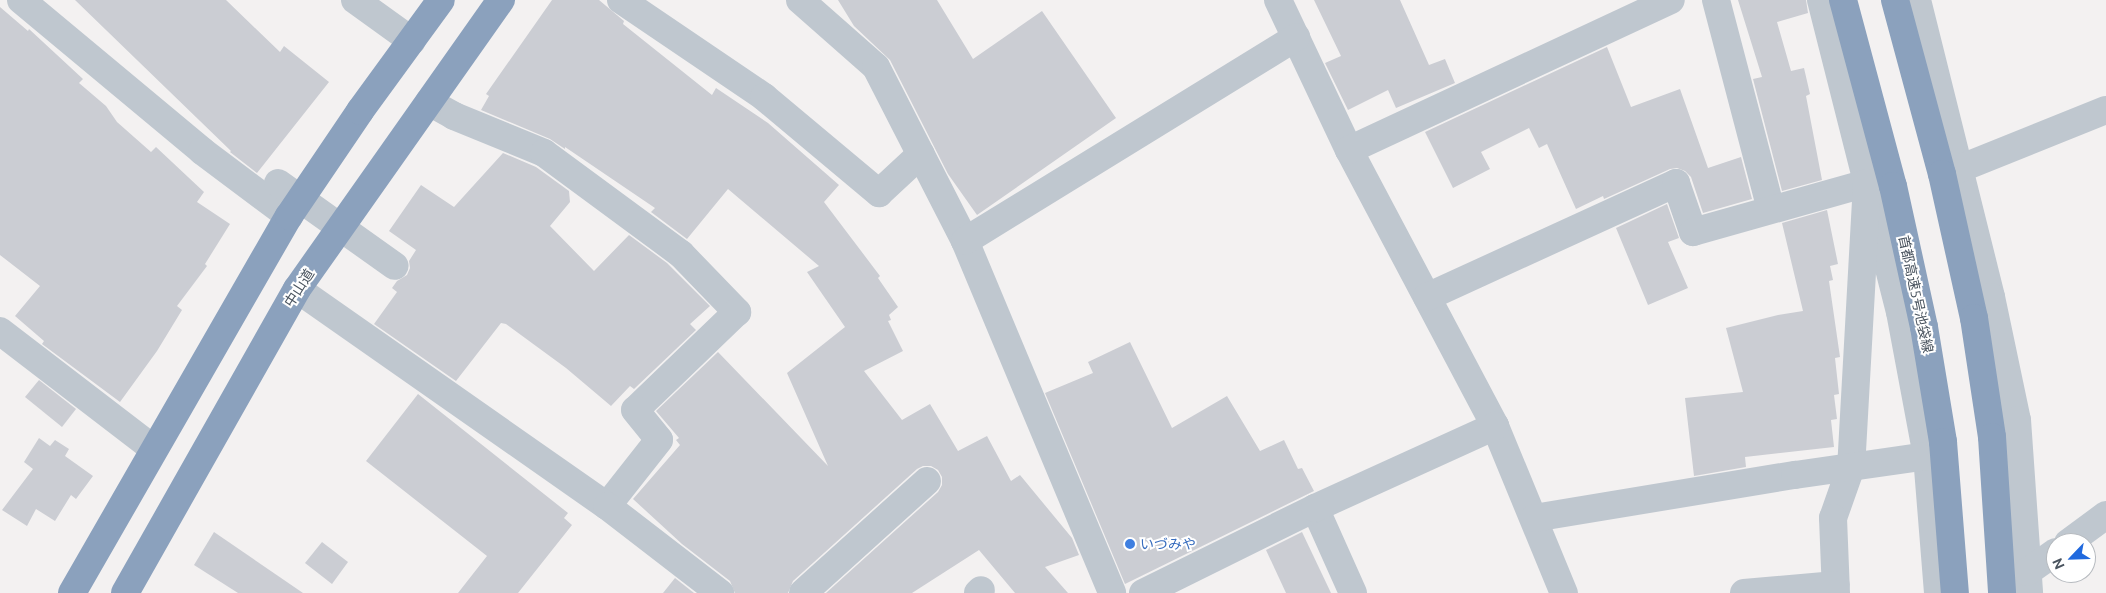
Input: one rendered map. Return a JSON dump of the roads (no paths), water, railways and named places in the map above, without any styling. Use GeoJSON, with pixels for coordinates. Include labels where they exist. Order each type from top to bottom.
{"type":"FeatureCollection","features":[{"type":"Feature","properties":{"kind":"highway"},"geometry":{"type":"LineString","coordinates":[[72,593],[289,216],[360,111],[441,0]]}},
{"type":"Feature","properties":{"kind":"highway","name":"中山道"},"geometry":{"type":"LineString","coordinates":[[125,593],[296,289],[501,0]]}},
{"type":"Feature","properties":{"kind":"highway","name":"首都高速5号池袋線"},"geometry":{"type":"LineString","coordinates":[[1843,0],[1893,186],[1924,327],[1943,442],[1955,593]]}},
{"type":"Feature","properties":{"kind":"highway"},"geometry":{"type":"LineString","coordinates":[[1895,0],[1942,174],[1974,318],[1992,437],[2002,593]]}},
{"type":"Feature","properties":{"kind":"street"},"geometry":{"type":"LineString","coordinates":[[22,0],[202,151],[289,216]]}},
{"type":"Feature","properties":{"kind":"street"},"geometry":{"type":"LineString","coordinates":[[355,0],[412,42]]}},
{"type":"Feature","properties":{"kind":"street"},"geometry":{"type":"LineString","coordinates":[[621,0],[764,97],[879,194],[921,154]]}},
{"type":"Feature","properties":{"kind":"street"},"geometry":{"type":"LineString","coordinates":[[800,0],[876,67],[965,241],[1112,593]]}},
{"type":"Feature","properties":{"kind":"street"},"geometry":{"type":"LineString","coordinates":[[1278,0],[1349,150],[1495,426],[1564,593]]}},
{"type":"Feature","properties":{"kind":"street"},"geometry":{"type":"LineString","coordinates":[[1349,150],[1671,0]]}},
{"type":"Feature","properties":{"kind":"street"},"geometry":{"type":"LineString","coordinates":[[1716,0],[1771,210]]}},
{"type":"Feature","properties":{"kind":"street"},"geometry":{"type":"LineString","coordinates":[[1821,0],[1900,312],[1927,456],[1938,593]]}},
{"type":"Feature","properties":{"kind":"street"},"geometry":{"type":"LineString","coordinates":[[1918,0],[1991,297],[2017,420],[2028,583]]}},
{"type":"Feature","properties":{"kind":"street"},"geometry":{"type":"LineString","coordinates":[[965,241],[1296,37]]}},
{"type":"Feature","properties":{"kind":"street"},"geometry":{"type":"LineString","coordinates":[[429,102],[454,116],[544,153],[682,254],[737,312],[635,410],[659,440],[607,506]]}},
{"type":"Feature","properties":{"kind":"street"},"geometry":{"type":"LineString","coordinates":[[1959,169],[2106,110]]}},
{"type":"Feature","properties":{"kind":"street"},"geometry":{"type":"LineString","coordinates":[[278,183],[395,266]]}},
{"type":"Feature","properties":{"kind":"street"},"geometry":{"type":"LineString","coordinates":[[1427,297],[1676,183],[1693,232],[1867,183]]}},
{"type":"Feature","properties":{"kind":"street"},"geometry":{"type":"LineString","coordinates":[[1744,593],[1836,589],[1833,518],[1851,467],[1867,183]]}},
{"type":"Feature","properties":{"kind":"street"},"geometry":{"type":"LineString","coordinates":[[296,289],[607,506],[720,593]]}},
{"type":"Feature","properties":{"kind":"street"},"geometry":{"type":"LineString","coordinates":[[0,331],[154,449]]}},
{"type":"Feature","properties":{"kind":"street"},"geometry":{"type":"LineString","coordinates":[[1143,593],[1315,508],[1495,426]]}},
{"type":"Feature","properties":{"kind":"street"},"geometry":{"type":"LineString","coordinates":[[1534,518],[1927,456]]}},
{"type":"Feature","properties":{"kind":"street"},"geometry":{"type":"LineString","coordinates":[[803,593],[927,481]]}},
{"type":"Feature","properties":{"kind":"street"},"geometry":{"type":"LineString","coordinates":[[1315,508],[1353,593]]}},
{"type":"Feature","properties":{"kind":"street"},"geometry":{"type":"LineString","coordinates":[[2082,533],[2106,515]]}},
{"type":"Feature","properties":{"kind":"street"},"geometry":{"type":"LineString","coordinates":[[2028,583],[2046,563]]}},
{"type":"Feature","properties":{"kind":"place","name":"いづみや"},"geometry":{"type":"Point","coordinates":[1130,544]}}]}
